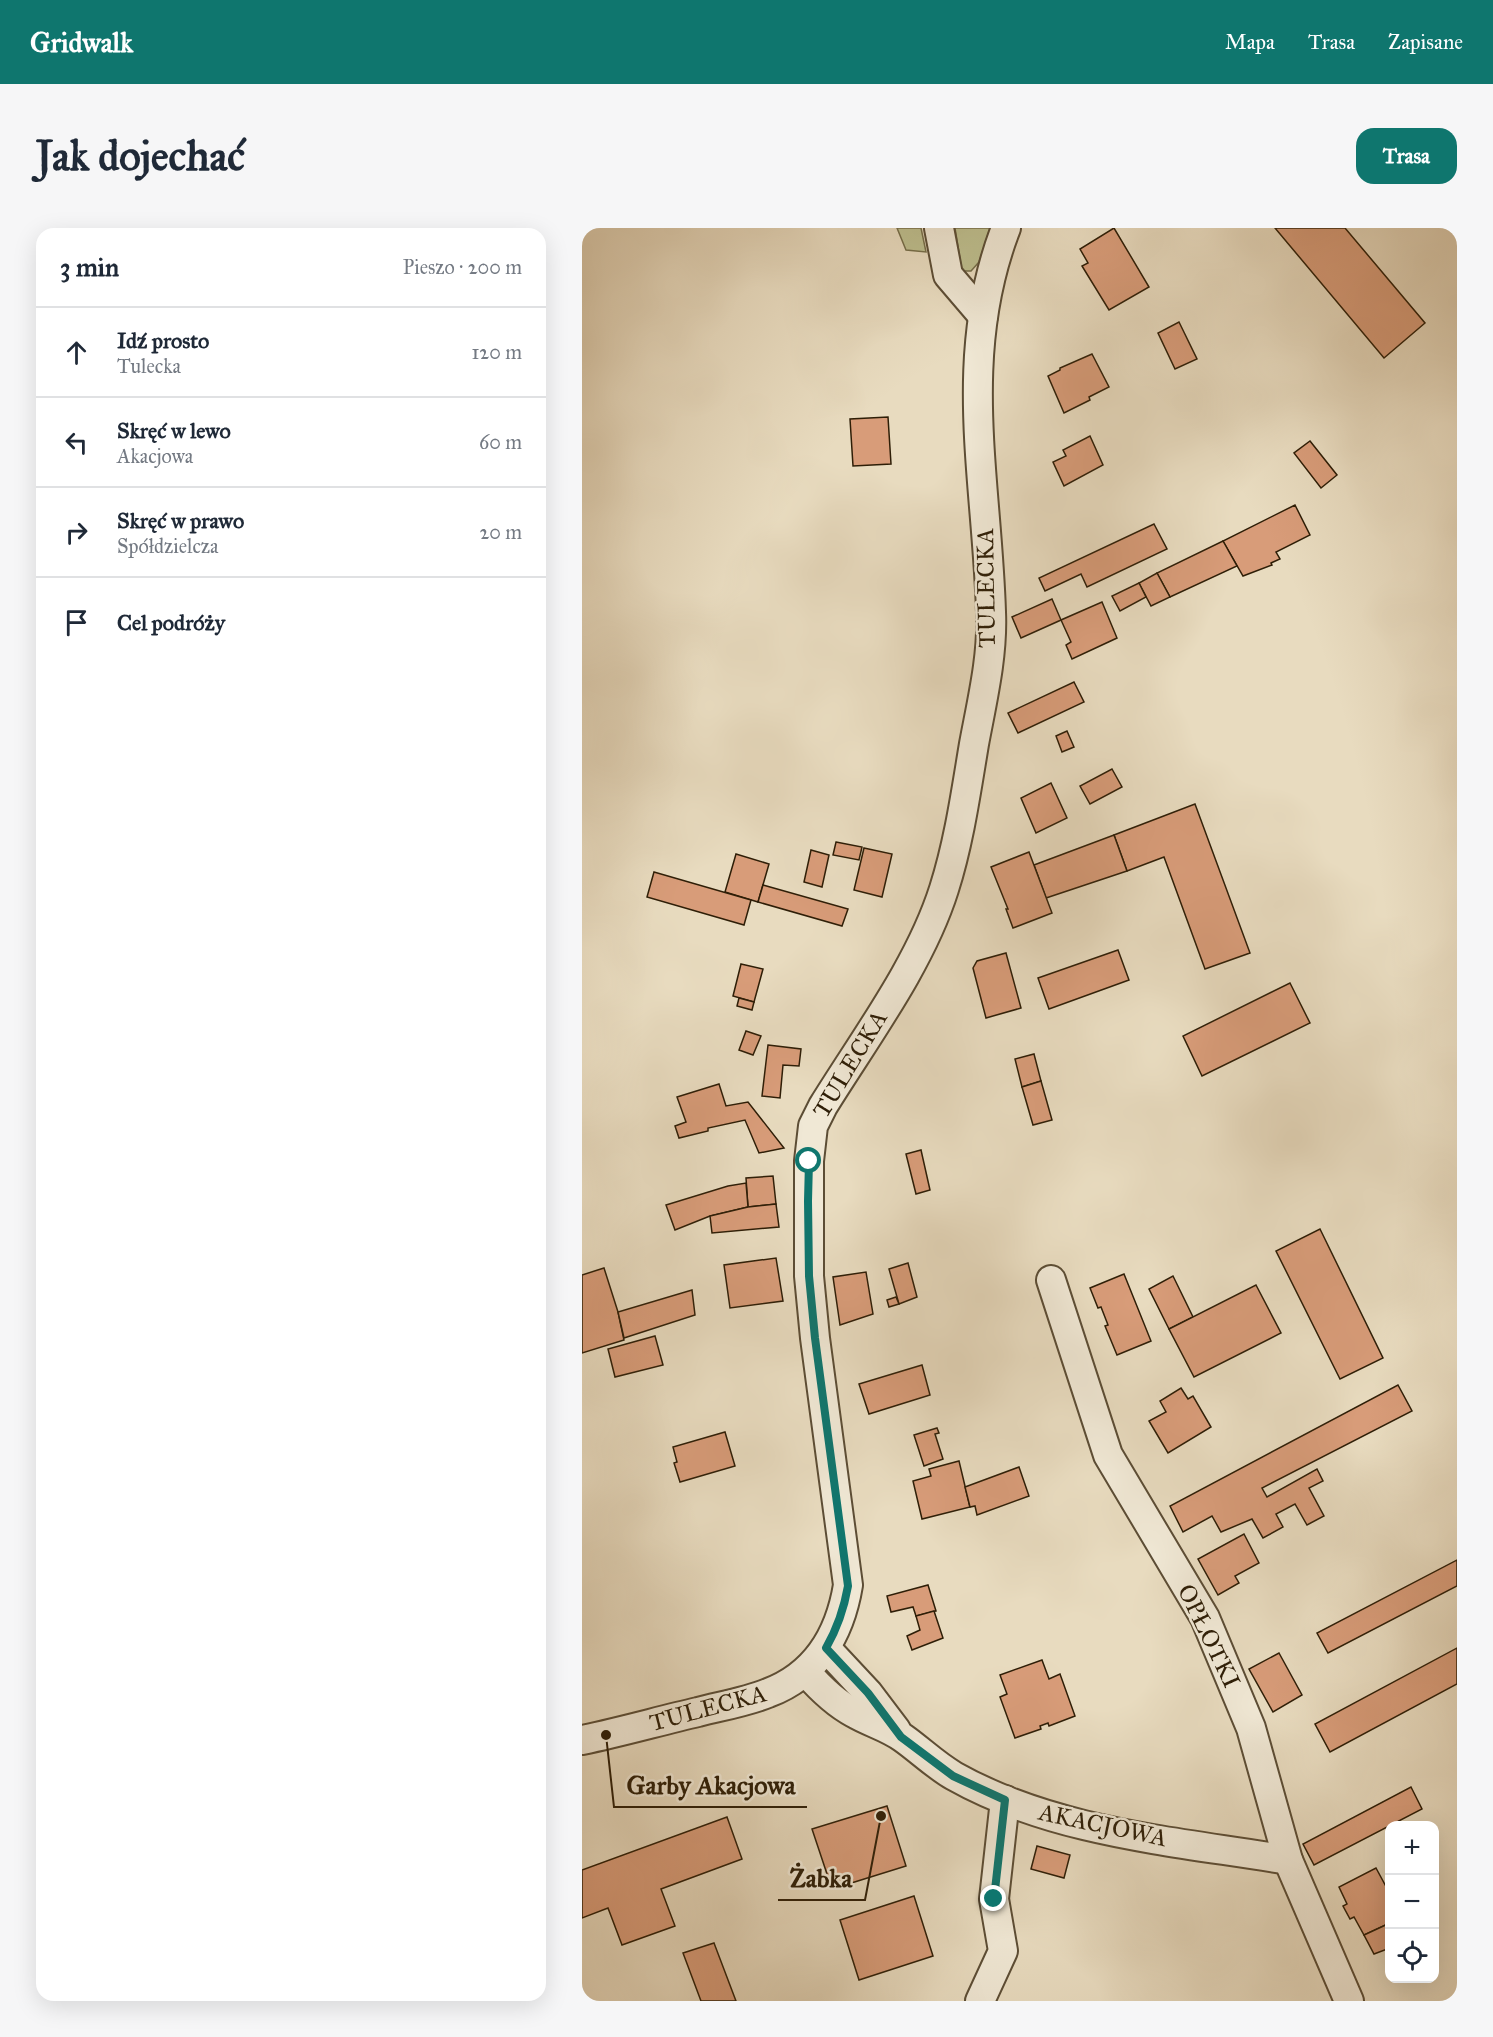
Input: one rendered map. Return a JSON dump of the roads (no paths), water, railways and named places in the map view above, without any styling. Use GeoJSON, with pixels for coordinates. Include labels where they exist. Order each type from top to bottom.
{"type":"FeatureCollection","features":[{"type":"Feature","properties":{"kind":"street"},"geometry":{"type":"LineString","coordinates":[[939,228],[948,275],[982,316]]}},
{"type":"Feature","properties":{"kind":"street","name":"TULECKA"},"geometry":{"type":"LineString","coordinates":[[582,1740],[780,1689],[806,1672],[826,1648],[844,1608],[848,1586],[809,1276],[808,1201],[813,1126],[912,962],[928,930],[944,889],[954,851],[984,690],[991,614],[976,385],[982,316],[1006,228]]}},
{"type":"Feature","properties":{"kind":"street","name":"OPŁOTKI"},"geometry":{"type":"LineString","coordinates":[[1051,1280],[1108,1455],[1205,1618],[1251,1728],[1288,1860],[1349,2001]]}},
{"type":"Feature","properties":{"kind":"street","name":"AKACJOWA"},"geometry":{"type":"LineString","coordinates":[[826,1648],[868,1693],[901,1737]]}},
{"type":"Feature","properties":{"kind":"street","name":"AKACJOWA"},"geometry":{"type":"LineString","coordinates":[[806,1672],[825,1693],[853,1713],[901,1737],[953,1776],[1005,1800],[1051,1817],[1098,1829],[1288,1860]]}},
{"type":"Feature","properties":{"kind":"street"},"geometry":{"type":"LineString","coordinates":[[980,2001],[1003,1951],[994,1899],[1005,1800]]}},
{"type":"Feature","properties":{"kind":"place","name":"Garby Akacjowa"},"geometry":{"type":"Point","coordinates":[606,1735]}},
{"type":"Feature","properties":{"kind":"place","name":"Żabka"},"geometry":{"type":"Point","coordinates":[881,1816]}}]}
